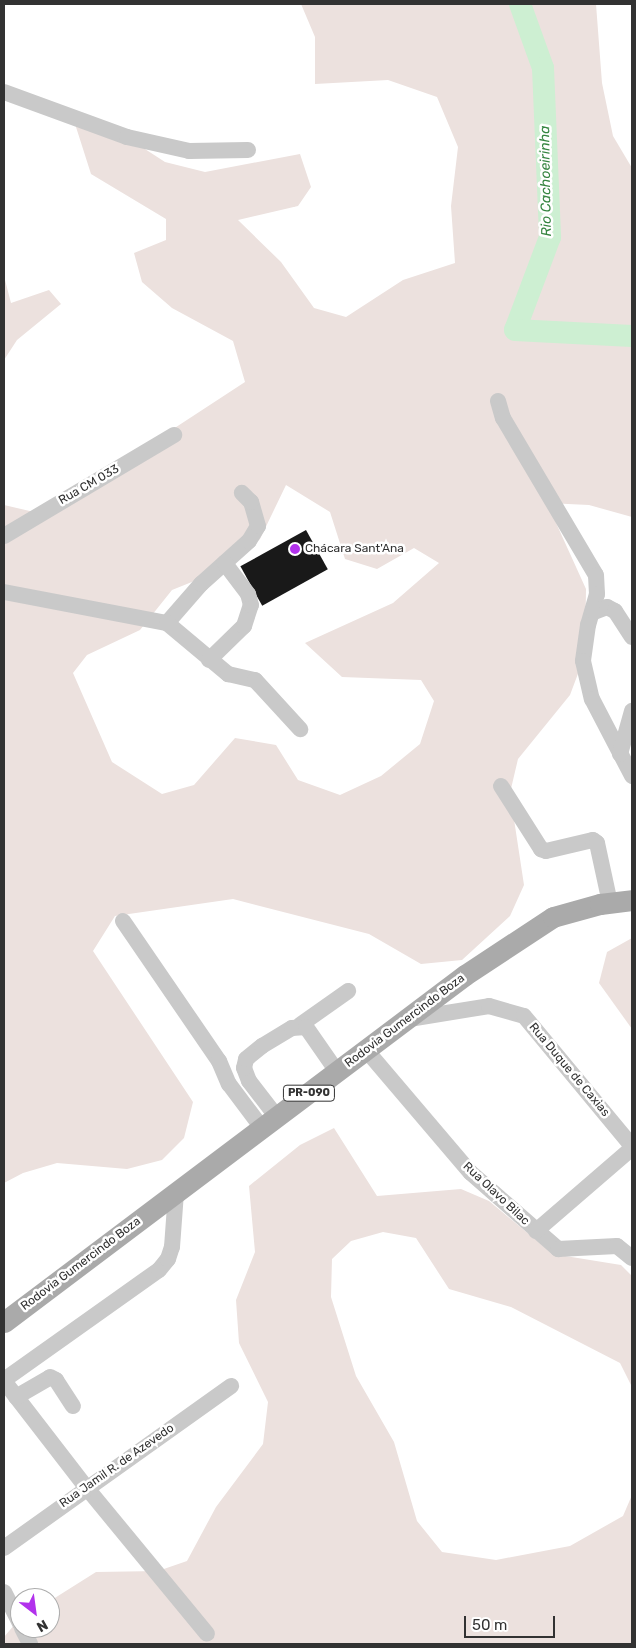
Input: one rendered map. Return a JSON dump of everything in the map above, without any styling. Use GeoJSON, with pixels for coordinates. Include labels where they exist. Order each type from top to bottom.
{"type":"FeatureCollection","features":[{"type":"Feature","properties":{"kind":"main road","name":"Rodovia Gumercindo Boza"},"geometry":{"type":"LineString","coordinates":[[8,1316],[367,1051],[465,975],[553,917],[610,903],[632,900]]}},
{"type":"Feature","properties":{"kind":"street"},"geometry":{"type":"LineString","coordinates":[[4,92],[127,137],[188,151],[248,150]]}},
{"type":"Feature","properties":{"kind":"street"},"geometry":{"type":"LineString","coordinates":[[498,401],[502,418],[596,575],[594,612],[588,625],[583,661],[592,699],[632,776]]}},
{"type":"Feature","properties":{"kind":"street","name":"Rua CM 033"},"geometry":{"type":"LineString","coordinates":[[4,536],[174,435]]}},
{"type":"Feature","properties":{"kind":"street"},"geometry":{"type":"LineString","coordinates":[[167,623],[249,541],[258,526],[251,502],[242,493]]}},
{"type":"Feature","properties":{"kind":"street"},"geometry":{"type":"LineString","coordinates":[[209,660],[244,626],[251,605],[248,594],[225,563]]}},
{"type":"Feature","properties":{"kind":"street"},"geometry":{"type":"LineString","coordinates":[[4,592],[167,623],[228,674],[256,680],[300,729]]}},
{"type":"Feature","properties":{"kind":"street"},"geometry":{"type":"LineString","coordinates":[[594,612],[606,607],[615,611],[632,637]]}},
{"type":"Feature","properties":{"kind":"street"},"geometry":{"type":"LineString","coordinates":[[620,754],[632,711]]}},
{"type":"Feature","properties":{"kind":"street"},"geometry":{"type":"LineString","coordinates":[[501,786],[541,849],[593,840],[597,843],[610,903]]}},
{"type":"Feature","properties":{"kind":"street"},"geometry":{"type":"LineString","coordinates":[[123,921],[219,1061],[229,1084],[269,1122]]}},
{"type":"Feature","properties":{"kind":"street"},"geometry":{"type":"LineString","coordinates":[[269,1122],[248,1081],[244,1068],[246,1059],[300,1025],[348,991]]}},
{"type":"Feature","properties":{"kind":"street","name":"Rua Duque de Caxias"},"geometry":{"type":"LineString","coordinates":[[409,1019],[489,1006],[524,1016],[632,1147]]}},
{"type":"Feature","properties":{"kind":"street"},"geometry":{"type":"LineString","coordinates":[[300,1025],[306,1027],[338,1072]]}},
{"type":"Feature","properties":{"kind":"street","name":"Rua Olavo Bilac"},"geometry":{"type":"LineString","coordinates":[[367,1051],[471,1173],[558,1249],[617,1246],[632,1258]]}},
{"type":"Feature","properties":{"kind":"street"},"geometry":{"type":"LineString","coordinates":[[536,1231],[632,1147]]}},
{"type":"Feature","properties":{"kind":"street"},"geometry":{"type":"LineString","coordinates":[[176,1192],[172,1247],[168,1259],[159,1270],[4,1381],[86,1487],[207,1634]]}},
{"type":"Feature","properties":{"kind":"street"},"geometry":{"type":"LineString","coordinates":[[16,1397],[50,1377],[56,1380],[73,1406]]}},
{"type":"Feature","properties":{"kind":"street","name":"Rua Jamil R. de Azevedo"},"geometry":{"type":"LineString","coordinates":[[4,1548],[86,1487],[231,1386]]}},
{"type":"Feature","properties":{"kind":"street"},"geometry":{"type":"LineString","coordinates":[[4,1592],[10,1604]]}},
{"type":"Feature","properties":{"kind":"shaded area"},"geometry":{"type":"Polygon","coordinates":[[[301,4],[596,4],[602,83],[613,136],[632,168],[632,517],[589,505],[547,503],[586,589],[585,655],[570,695],[518,759],[510,793],[524,885],[510,916],[462,960],[421,964],[369,934],[233,899],[115,916],[93,951],[193,1102],[184,1138],[162,1160],[127,1169],[57,1163],[23,1173],[4,1183],[4,505],[34,512],[141,450],[245,382],[233,341],[172,308],[142,282],[134,253],[166,240],[166,219],[91,174],[76,127],[114,129],[165,162],[205,172],[300,154],[311,187],[298,206],[238,220],[281,262],[314,308],[346,317],[403,280],[455,263],[451,206],[458,147],[437,97],[388,80],[315,84],[315,37],[301,4]],[[286,485],[260,539],[229,567],[172,590],[140,630],[87,655],[73,673],[112,762],[162,794],[194,785],[235,738],[276,745],[298,780],[340,795],[381,776],[420,744],[434,701],[421,680],[342,677],[305,643],[393,603],[439,563],[414,548],[377,569],[345,559],[330,512],[286,485]]]}},
{"type":"Feature","properties":{"kind":"shaded area"},"geometry":{"type":"Polygon","coordinates":[[[4,276],[11,303],[49,290],[61,304],[17,340],[4,360],[4,276]]]}},
{"type":"Feature","properties":{"kind":"shaded area"},"geometry":{"type":"Polygon","coordinates":[[[632,938],[632,1029],[599,983],[607,952],[632,938]]]}},
{"type":"Feature","properties":{"kind":"shaded area"},"geometry":{"type":"Polygon","coordinates":[[[334,1128],[377,1196],[461,1189],[489,1201],[553,1254],[621,1265],[632,1276],[632,1387],[620,1363],[511,1307],[449,1289],[416,1238],[383,1232],[351,1241],[332,1259],[331,1297],[356,1376],[394,1442],[417,1521],[442,1552],[496,1560],[570,1546],[623,1516],[632,1495],[632,1644],[4,1644],[4,1637],[10,1630],[10,1638],[60,1638],[60,1595],[96,1572],[158,1571],[187,1561],[216,1507],[263,1444],[268,1402],[239,1343],[236,1300],[255,1252],[249,1186],[300,1145],[334,1128]]]}},
{"type":"Feature","properties":{"kind":"building","name":"Chácara Sant'Ana"},"geometry":{"type":"Polygon","coordinates":[[[306,530],[328,569],[262,606],[240,566],[306,530]]]}},
{"type":"Feature","properties":{"kind":"waterway","name":"Rio Cachoeirinha"},"geometry":{"type":"LineString","coordinates":[[520,4],[543,68],[550,237],[515,330],[632,336]]}},
{"type":"Feature","properties":{"kind":"place","name":"Chácara Sant'Ana"},"geometry":{"type":"Point","coordinates":[295,549]}}]}
